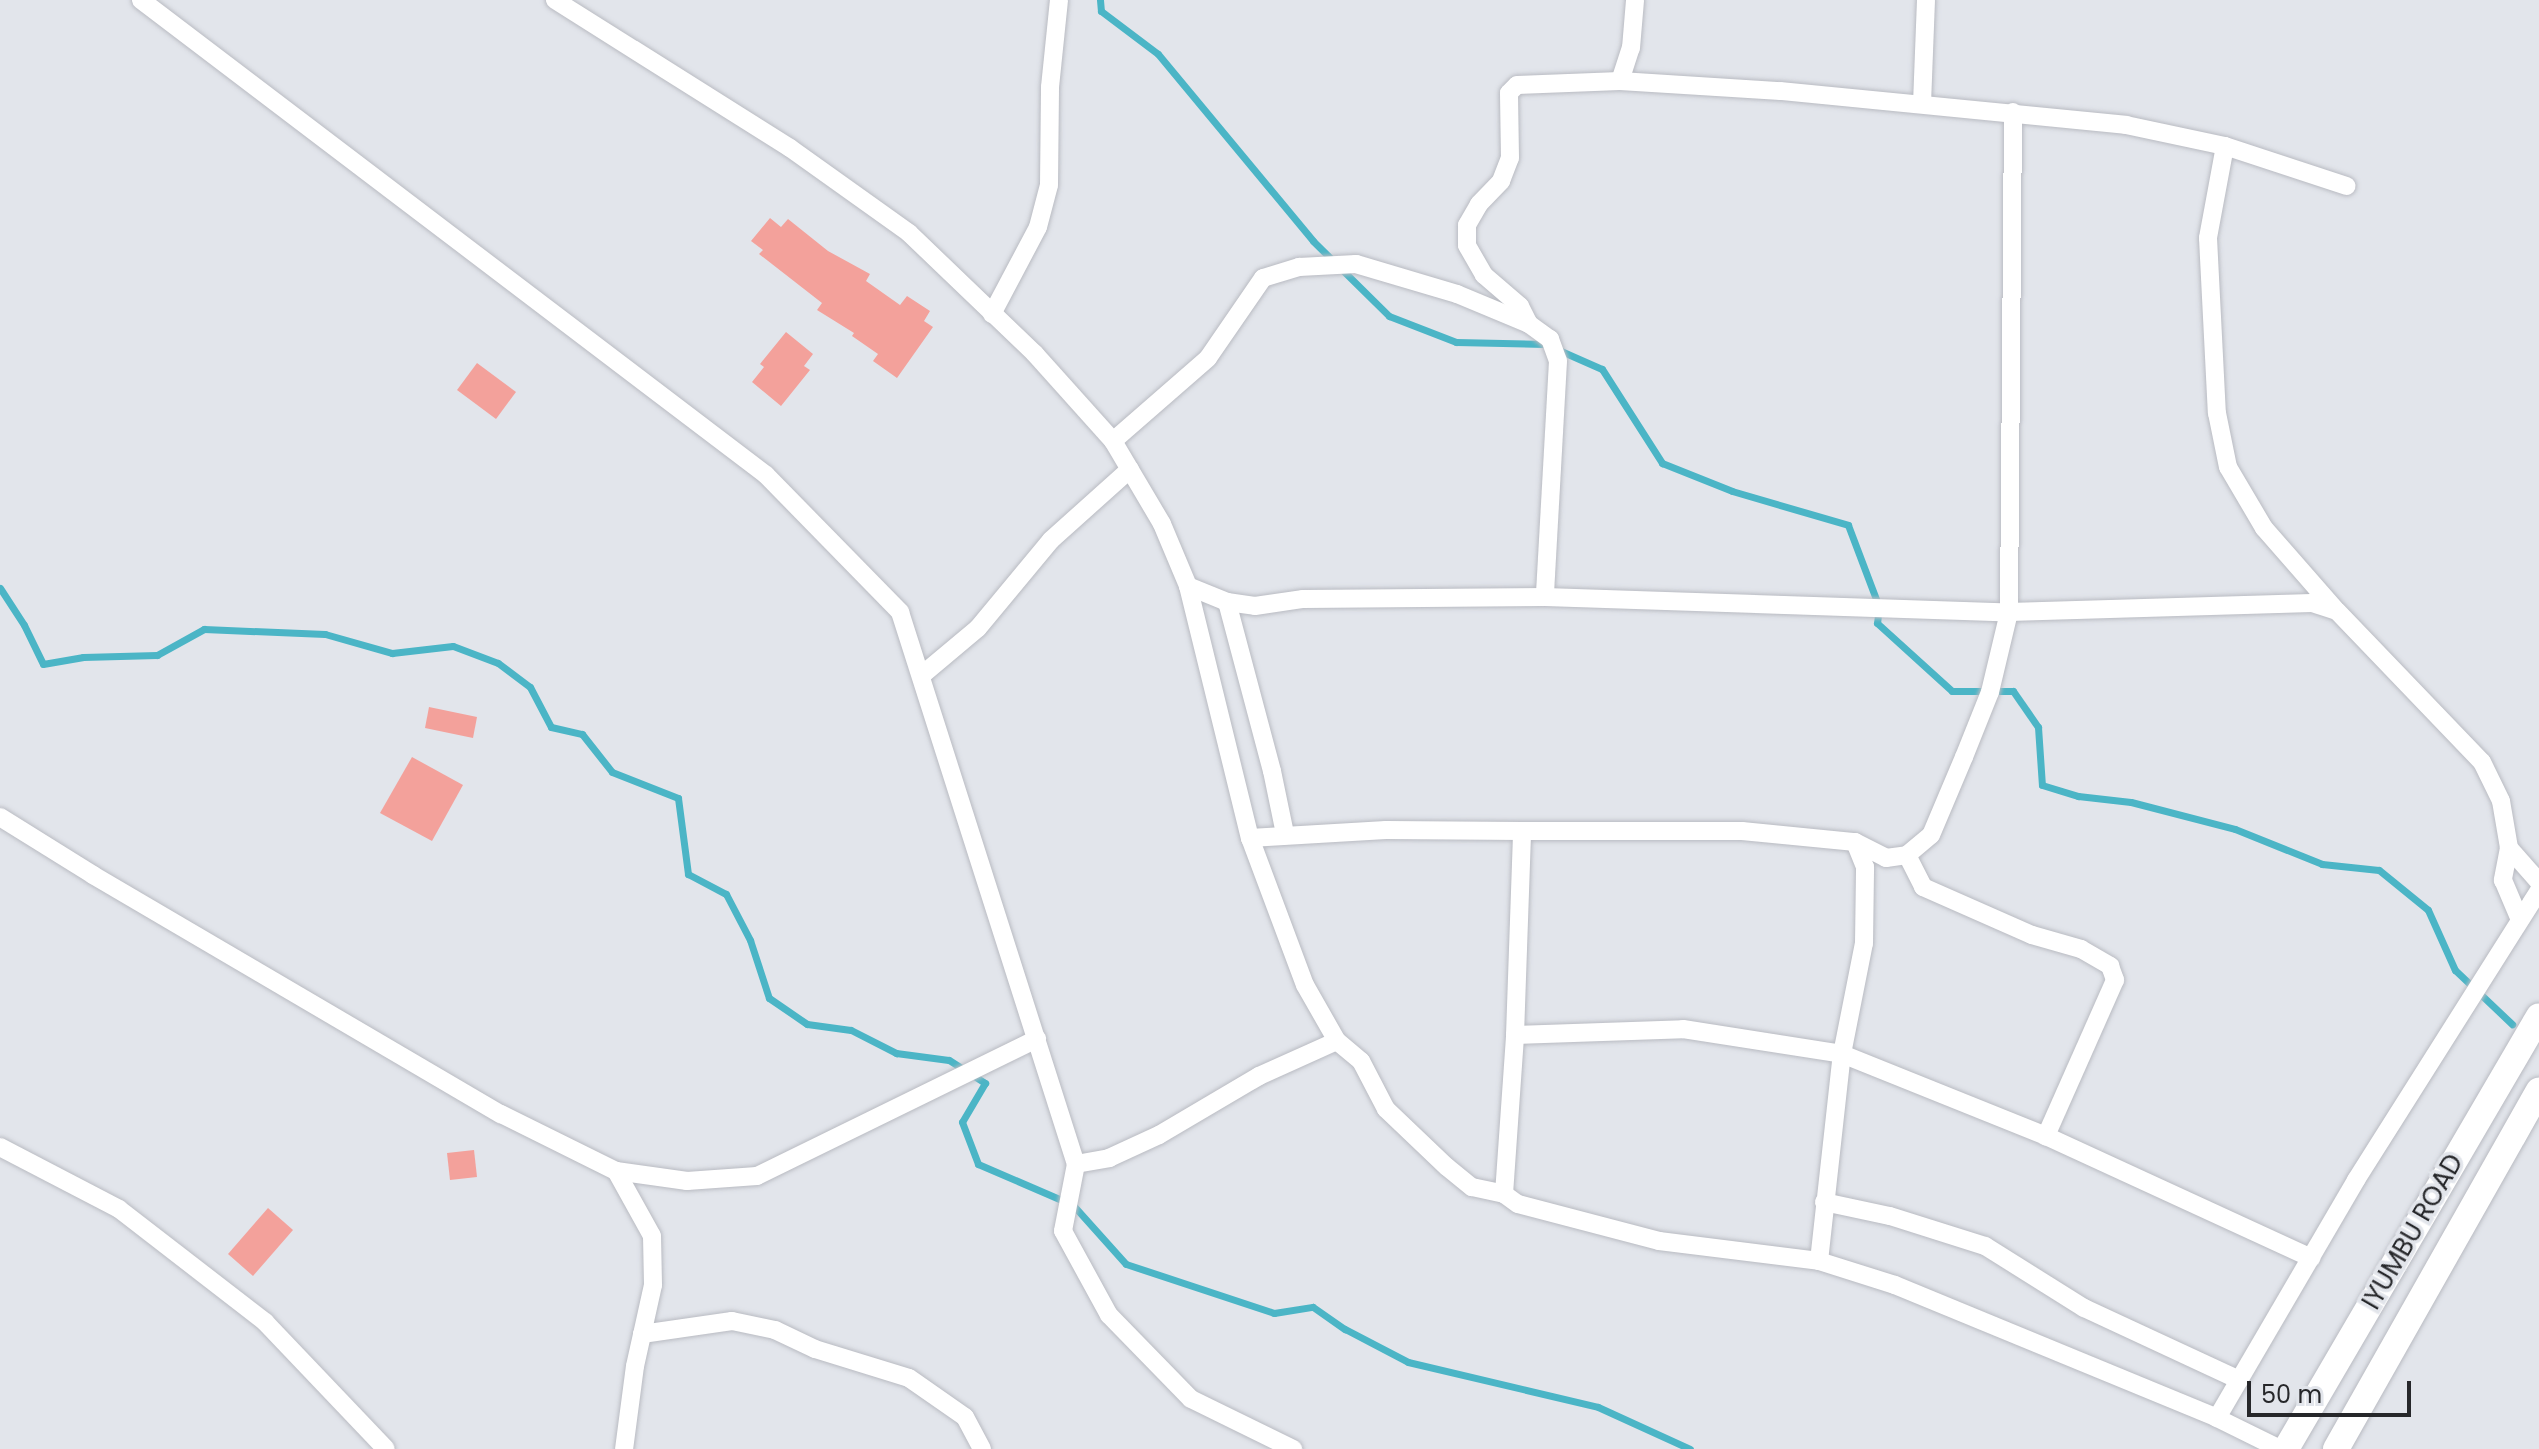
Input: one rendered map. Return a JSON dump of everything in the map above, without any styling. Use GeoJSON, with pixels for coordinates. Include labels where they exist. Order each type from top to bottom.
{"type":"FeatureCollection","features":[{"type":"Feature","properties":{"kind":"main road","name":"IYUMBU ROAD"},"geometry":{"type":"LineString","coordinates":[[2283,1449],[2539,1016]]}},
{"type":"Feature","properties":{"kind":"main road","name":"IYUMBU ROAD"},"geometry":{"type":"LineString","coordinates":[[2336,1449],[2539,1090]]}},
{"type":"Feature","properties":{"kind":"street"},"geometry":{"type":"LineString","coordinates":[[141,0],[766,475],[900,612],[1076,1164],[1063,1231],[1109,1315],[1191,1399],[1293,1449]]}},
{"type":"Feature","properties":{"kind":"street"},"geometry":{"type":"LineString","coordinates":[[555,0],[790,148],[909,233],[1035,354],[1113,441],[1162,524],[1188,586],[1250,838],[1305,985],[1337,1041],[1361,1061],[1386,1109],[1447,1167],[1472,1187],[1504,1194],[1518,1204],[1659,1241],[1819,1261],[1895,1285],[2217,1418],[2283,1449]]}},
{"type":"Feature","properties":{"kind":"street"},"geometry":{"type":"LineString","coordinates":[[992,314],[1038,227],[1049,185],[1050,87],[1059,0]]}},
{"type":"Feature","properties":{"kind":"street"},"geometry":{"type":"LineString","coordinates":[[1620,81],[1631,48],[1635,0]]}},
{"type":"Feature","properties":{"kind":"street"},"geometry":{"type":"LineString","coordinates":[[1922,104],[1926,0]]}},
{"type":"Feature","properties":{"kind":"street"},"geometry":{"type":"LineString","coordinates":[[1529,324],[1520,306],[1484,275],[1467,245],[1467,225],[1479,204],[1501,181],[1510,158],[1509,93],[1517,85],[1620,81],[1922,104],[2126,125],[2225,146],[2347,186]]}},
{"type":"Feature","properties":{"kind":"street"},"geometry":{"type":"LineString","coordinates":[[1250,838],[1285,834],[1742,831],[1855,842],[1886,858],[1907,855],[1931,835],[1990,692],[2009,612],[2013,112]]}},
{"type":"Feature","properties":{"kind":"street"},"geometry":{"type":"LineString","coordinates":[[2225,146],[2208,238],[2217,413],[2228,467],[2264,528],[2337,611],[2482,762],[2501,801],[2509,848],[2503,880],[2520,920]]}},
{"type":"Feature","properties":{"kind":"street"},"geometry":{"type":"LineString","coordinates":[[1113,441],[1208,358],[1263,278],[1299,267],[1356,264],[1457,294],[1529,324],[1550,339],[1558,361],[1545,597]]}},
{"type":"Feature","properties":{"kind":"street"},"geometry":{"type":"LineString","coordinates":[[922,675],[978,628],[1051,540],[1130,469]]}},
{"type":"Feature","properties":{"kind":"street"},"geometry":{"type":"LineString","coordinates":[[1188,586],[1227,602],[1255,606],[1303,599],[1545,597],[2009,612],[2312,603],[2337,611]]}},
{"type":"Feature","properties":{"kind":"street"},"geometry":{"type":"LineString","coordinates":[[1227,602],[1285,834]]}},
{"type":"Feature","properties":{"kind":"street"},"geometry":{"type":"LineString","coordinates":[[0,817],[93,875],[501,1114],[616,1171],[687,1181],[757,1176],[1037,1039]]}},
{"type":"Feature","properties":{"kind":"street"},"geometry":{"type":"LineString","coordinates":[[1504,1194],[1515,1035],[1522,831]]}},
{"type":"Feature","properties":{"kind":"street"},"geometry":{"type":"LineString","coordinates":[[1819,1261],[1842,1054],[1864,943],[1865,867],[1855,842]]}},
{"type":"Feature","properties":{"kind":"street"},"geometry":{"type":"LineString","coordinates":[[2509,848],[2539,882]]}},
{"type":"Feature","properties":{"kind":"street"},"geometry":{"type":"LineString","coordinates":[[1907,855],[1923,887],[2032,935],[2081,949],[2110,966],[2115,980],[2046,1136]]}},
{"type":"Feature","properties":{"kind":"street"},"geometry":{"type":"LineString","coordinates":[[2217,1418],[2311,1258],[2539,890]]}},
{"type":"Feature","properties":{"kind":"street"},"geometry":{"type":"LineString","coordinates":[[1515,1035],[1683,1029],[1842,1054],[2046,1136],[2311,1258]]}},
{"type":"Feature","properties":{"kind":"street"},"geometry":{"type":"LineString","coordinates":[[1076,1164],[1109,1158],[1159,1135],[1259,1076],[1337,1041]]}},
{"type":"Feature","properties":{"kind":"street"},"geometry":{"type":"LineString","coordinates":[[0,1147],[119,1209],[265,1322],[386,1449]]}},
{"type":"Feature","properties":{"kind":"street"},"geometry":{"type":"LineString","coordinates":[[616,1171],[652,1236],[653,1285],[624,1449]]}},
{"type":"Feature","properties":{"kind":"street"},"geometry":{"type":"LineString","coordinates":[[1824,1202],[1890,1216],[1985,1246],[2084,1308],[2239,1380]]}},
{"type":"Feature","properties":{"kind":"street"},"geometry":{"type":"LineString","coordinates":[[642,1334],[732,1321],[775,1330],[815,1349],[871,1363],[909,1378],[965,1417],[982,1449]]}},
{"type":"Feature","properties":{"kind":"building"},"geometry":{"type":"Polygon","coordinates":[[[770,218],[781,227],[788,219],[828,251],[870,274],[866,281],[900,305],[907,296],[930,311],[924,321],[933,327],[897,378],[873,361],[878,354],[852,336],[854,333],[817,310],[822,303],[759,254],[763,250],[751,241],[770,218]]]}},
{"type":"Feature","properties":{"kind":"building"},"geometry":{"type":"Polygon","coordinates":[[[786,332],[813,354],[804,366],[810,370],[781,406],[752,382],[764,367],[760,364],[786,332]]]}},
{"type":"Feature","properties":{"kind":"building"},"geometry":{"type":"Polygon","coordinates":[[[477,363],[516,392],[496,419],[457,390],[477,363]]]}},
{"type":"Feature","properties":{"kind":"building"},"geometry":{"type":"Polygon","coordinates":[[[429,707],[477,717],[473,738],[425,728],[429,707]]]}},
{"type":"Feature","properties":{"kind":"building"},"geometry":{"type":"Polygon","coordinates":[[[412,757],[463,785],[432,841],[380,813],[412,757]]]}},
{"type":"Feature","properties":{"kind":"building"},"geometry":{"type":"Polygon","coordinates":[[[474,1150],[477,1177],[450,1180],[447,1153],[474,1150]]]}},
{"type":"Feature","properties":{"kind":"building"},"geometry":{"type":"Polygon","coordinates":[[[268,1208],[293,1230],[253,1276],[228,1254],[268,1208]]]}},
{"type":"Feature","properties":{"kind":"waterway"},"geometry":{"type":"LineString","coordinates":[[1100,0],[1101,11],[1158,54],[1313,241],[1389,316],[1456,342],[1545,344],[1602,369],[1662,463],[1732,491],[1848,525],[1879,607],[1877,623],[1952,691],[2013,691],[2038,727],[2042,785],[2078,796],[2131,802],[2235,829],[2322,864],[2379,870],[2428,910],[2455,970],[2512,1024]]}},
{"type":"Feature","properties":{"kind":"waterway"},"geometry":{"type":"LineString","coordinates":[[0,588],[24,625],[43,664],[83,657],[157,655],[204,629],[325,634],[392,653],[453,646],[498,663],[530,687],[551,727],[582,734],[612,772],[678,798],[688,874],[726,894],[750,940],[769,998],[807,1024],[851,1030],[896,1053],[949,1060],[985,1083],[962,1122],[978,1164],[1073,1205],[1126,1264],[1274,1313],[1313,1307],[1345,1329],[1408,1362],[1598,1407],[1690,1449]]}}]}
